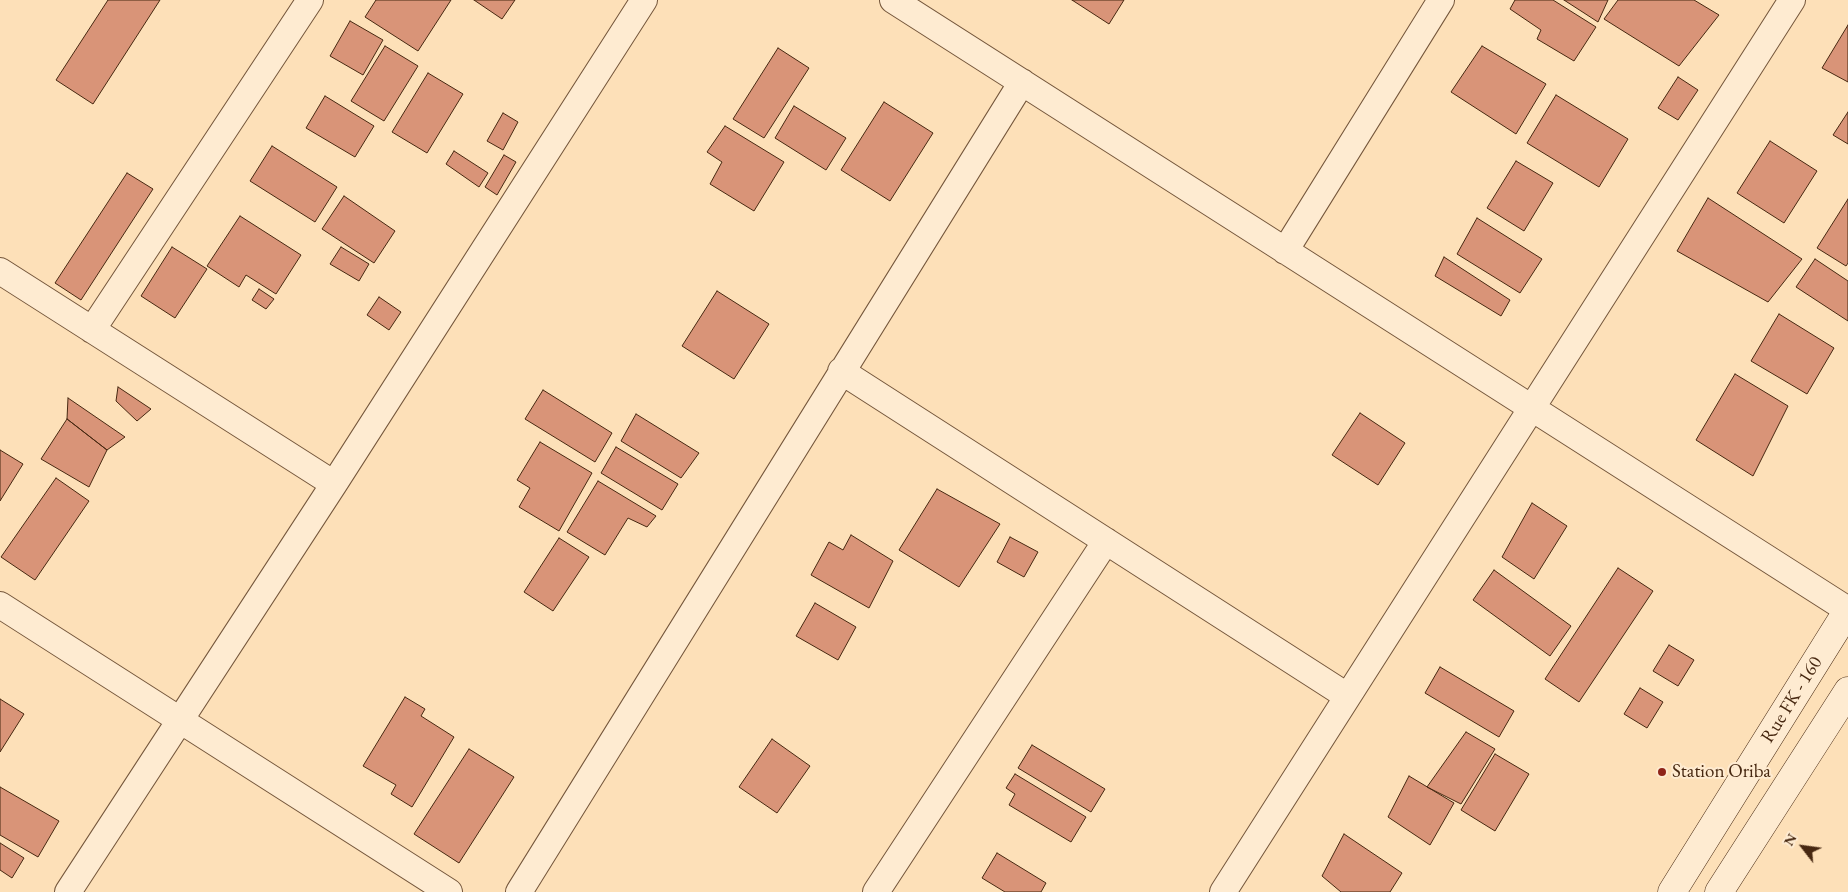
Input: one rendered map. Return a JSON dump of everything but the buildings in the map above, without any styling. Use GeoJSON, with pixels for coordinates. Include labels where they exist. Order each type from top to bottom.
{"type":"FeatureCollection","features":[{"type":"Feature","properties":{"kind":"main road","name":"Rue FK - 160"},"geometry":{"type":"LineString","coordinates":[[1672,892],[1848,610]]}},
{"type":"Feature","properties":{"kind":"main road"},"geometry":{"type":"LineString","coordinates":[[1719,892],[1848,691]]}},
{"type":"Feature","properties":{"kind":"street"},"geometry":{"type":"LineString","coordinates":[[92,330],[310,0]]}},
{"type":"Feature","properties":{"kind":"street"},"geometry":{"type":"LineString","coordinates":[[68,892],[334,484],[644,0]]}},
{"type":"Feature","properties":{"kind":"street"},"geometry":{"type":"LineString","coordinates":[[894,0],[1848,610]]}},
{"type":"Feature","properties":{"kind":"street"},"geometry":{"type":"LineString","coordinates":[[1223,892],[1792,0]]}},
{"type":"Feature","properties":{"kind":"street"},"geometry":{"type":"LineString","coordinates":[[1285,251],[1430,4]]}},
{"type":"Feature","properties":{"kind":"street"},"geometry":{"type":"LineString","coordinates":[[519,892],[1022,82]]}},
{"type":"Feature","properties":{"kind":"street"},"geometry":{"type":"LineString","coordinates":[[0,271],[334,484]]}},
{"type":"Feature","properties":{"kind":"street"},"geometry":{"type":"LineString","coordinates":[[841,371],[1347,696]]}},
{"type":"Feature","properties":{"kind":"street"},"geometry":{"type":"LineString","coordinates":[[876,892],[1106,541]]}},
{"type":"Feature","properties":{"kind":"street"},"geometry":{"type":"LineString","coordinates":[[0,605],[449,892]]}},
{"type":"Feature","properties":{"kind":"place","name":"Station Oriba"},"geometry":{"type":"Point","coordinates":[1662,772]}}]}
